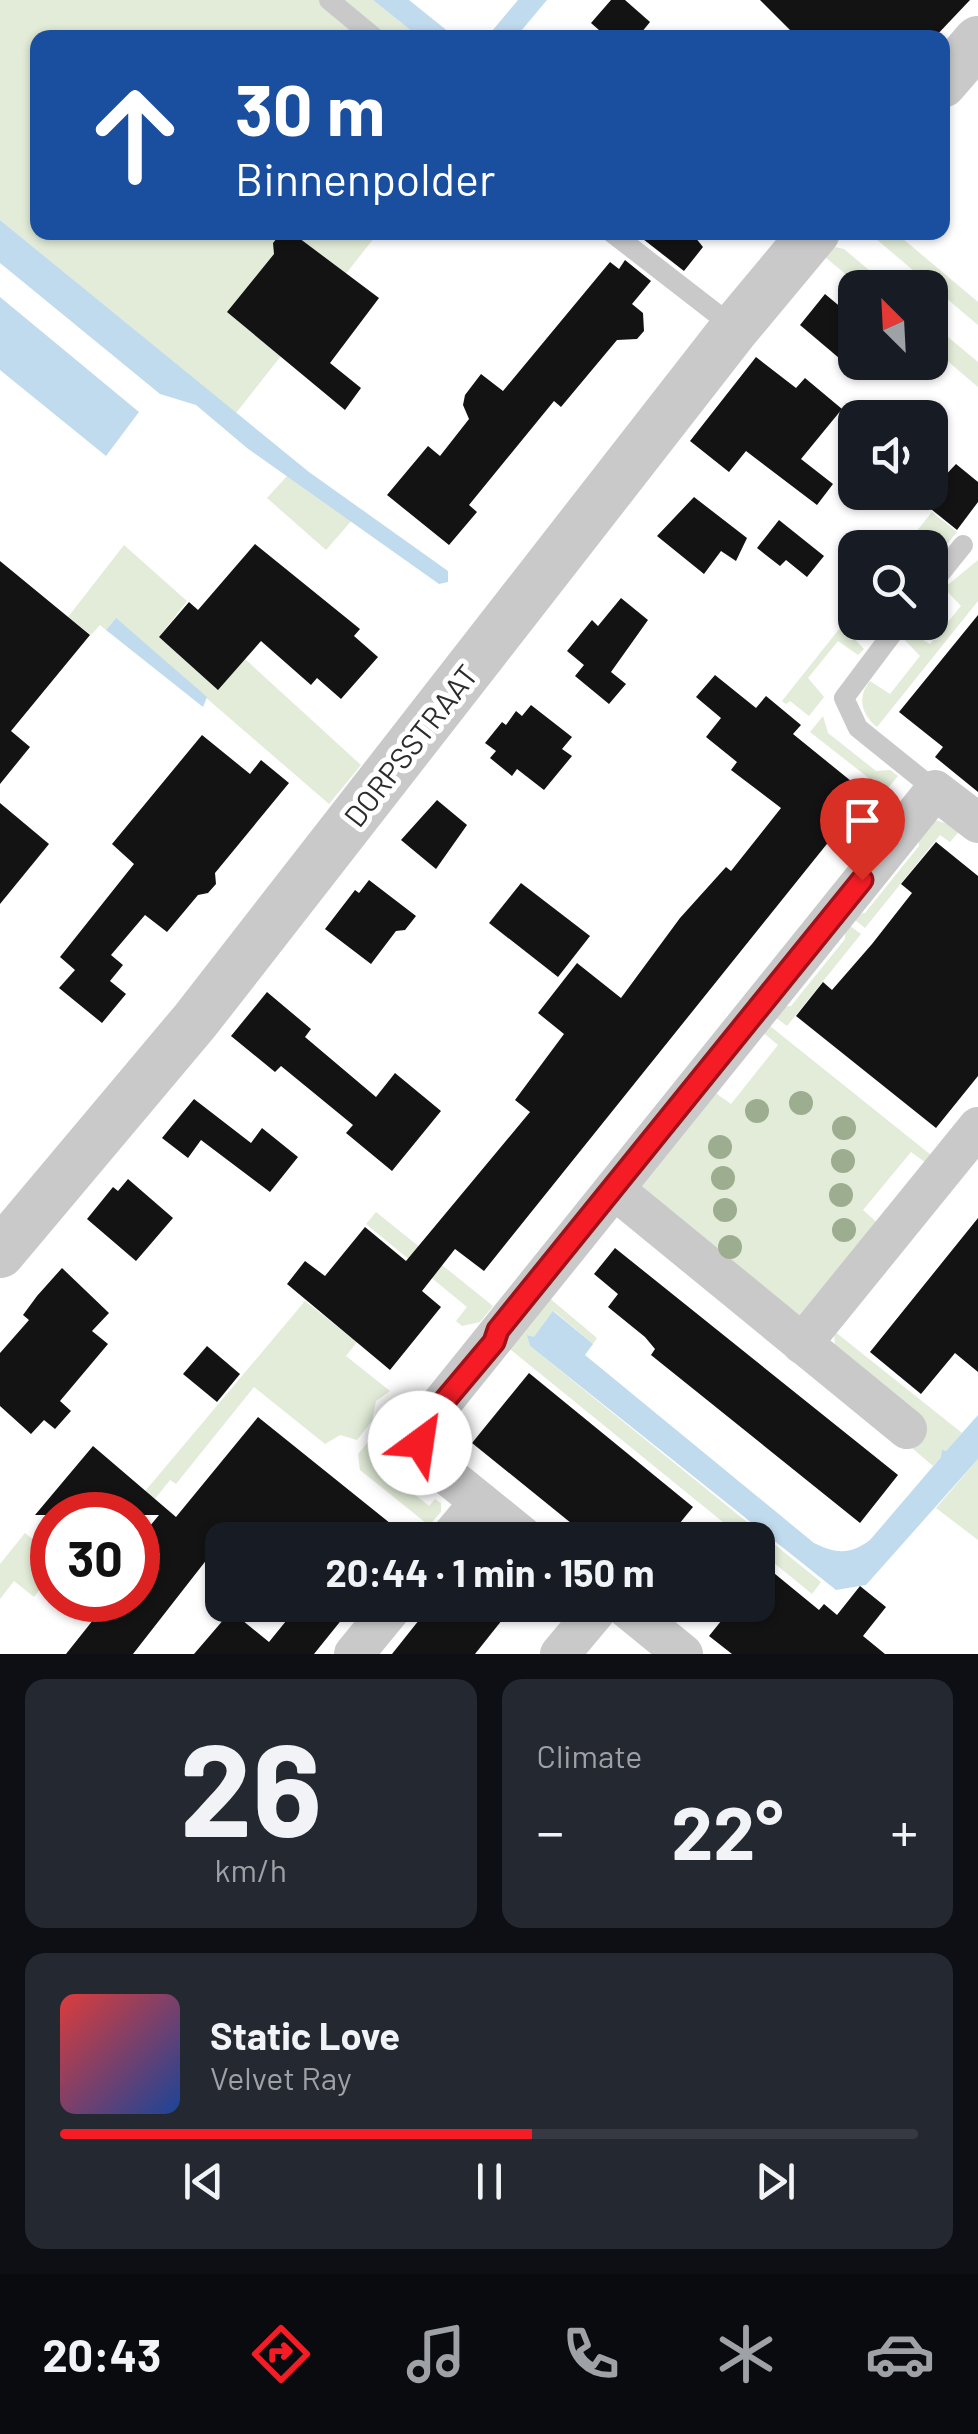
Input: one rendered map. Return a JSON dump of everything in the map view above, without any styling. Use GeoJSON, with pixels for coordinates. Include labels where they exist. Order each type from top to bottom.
{"type":"FeatureCollection","features":[{"type":"Feature","properties":{"kind":"street"},"geometry":{"type":"LineString","coordinates":[[950,74],[978,41]]}},
{"type":"Feature","properties":{"kind":"street","name":"DORPSSTRAAT"},"geometry":{"type":"LineString","coordinates":[[0,1253],[196,1021],[735,328],[808,240]]}},
{"type":"Feature","properties":{"kind":"street"},"geometry":{"type":"LineString","coordinates":[[505,1522],[428,1459],[420,1443],[425,1424],[935,790],[978,824]]}},
{"type":"Feature","properties":{"kind":"street"},"geometry":{"type":"LineString","coordinates":[[802,1344],[978,1128]]}},
{"type":"Feature","properties":{"kind":"street"},"geometry":{"type":"LineString","coordinates":[[615,1190],[907,1429]]}},
{"type":"Feature","properties":{"kind":"street"},"geometry":{"type":"LineString","coordinates":[[463,1522],[480,1502]]}},
{"type":"Feature","properties":{"kind":"street"},"geometry":{"type":"LineString","coordinates":[[354,1654],[380,1622]]}},
{"type":"Feature","properties":{"kind":"street"},"geometry":{"type":"LineString","coordinates":[[560,1654],[587,1622]]}},
{"type":"Feature","properties":{"kind":"street"},"geometry":{"type":"LineString","coordinates":[[644,1622],[683,1654]]}},
{"type":"Feature","properties":{"kind":"lane"},"geometry":{"type":"LineString","coordinates":[[330,0],[366,30]]}},
{"type":"Feature","properties":{"kind":"lane"},"geometry":{"type":"LineString","coordinates":[[621,240],[735,328]]}},
{"type":"Feature","properties":{"kind":"lane"},"geometry":{"type":"LineString","coordinates":[[948,564],[963,545]]}},
{"type":"Feature","properties":{"kind":"lane"},"geometry":{"type":"LineString","coordinates":[[888,640],[844,698],[858,728],[935,790]]}},
{"type":"Feature","properties":{"kind":"green space"},"geometry":{"type":"Polygon","coordinates":[[[0,0],[373,0],[410,30],[30,30],[30,240],[372,240],[236,413],[0,220],[0,0]]]}},
{"type":"Feature","properties":{"kind":"green space"},"geometry":{"type":"Polygon","coordinates":[[[877,240],[904,240],[940,270],[913,270],[877,240]]]}},
{"type":"Feature","properties":{"kind":"green space"},"geometry":{"type":"Polygon","coordinates":[[[835,247],[844,249],[869,270],[841,270],[825,257],[835,247]]]}},
{"type":"Feature","properties":{"kind":"green space"},"geometry":{"type":"Polygon","coordinates":[[[948,277],[978,302],[978,325],[948,300],[948,277]]]}},
{"type":"Feature","properties":{"kind":"green space"},"geometry":{"type":"Polygon","coordinates":[[[948,337],[978,362],[978,387],[948,361],[948,337]]]}},
{"type":"Feature","properties":{"kind":"green space"},"geometry":{"type":"Polygon","coordinates":[[[288,475],[353,519],[326,550],[267,498],[288,475]]]}},
{"type":"Feature","properties":{"kind":"green space"},"geometry":{"type":"Polygon","coordinates":[[[932,512],[957,532],[948,543],[948,530],[918,530],[932,512]]]}},
{"type":"Feature","properties":{"kind":"green space"},"geometry":{"type":"Polygon","coordinates":[[[124,545],[187,601],[159,637],[218,689],[245,659],[361,765],[329,804],[115,619],[106,630],[100,625],[91,635],[68,617],[124,545]]]}},
{"type":"Feature","properties":{"kind":"green space"},"geometry":{"type":"Polygon","coordinates":[[[978,560],[978,601],[948,638],[948,622],[961,606],[948,592],[948,585],[978,560]]]}},
{"type":"Feature","properties":{"kind":"green space"},"geometry":{"type":"Polygon","coordinates":[[[838,630],[838,640],[856,640],[864,649],[858,655],[838,641],[808,678],[824,697],[809,716],[790,701],[782,701],[838,630]]]}},
{"type":"Feature","properties":{"kind":"green space"},"geometry":{"type":"Polygon","coordinates":[[[905,640],[930,644],[933,640],[947,640],[877,727],[867,717],[863,705],[866,687],[870,681],[890,694],[920,656],[905,640]]]}},
{"type":"Feature","properties":{"kind":"green space"},"geometry":{"type":"Polygon","coordinates":[[[823,716],[828,733],[876,771],[890,770],[898,776],[888,788],[898,801],[810,732],[823,716]]]}},
{"type":"Feature","properties":{"kind":"green space"},"geometry":{"type":"Polygon","coordinates":[[[935,820],[962,828],[950,842],[940,835],[865,928],[850,916],[865,913],[919,846],[918,831],[935,820]]]}},
{"type":"Feature","properties":{"kind":"green space"},"geometry":{"type":"Polygon","coordinates":[[[845,922],[861,934],[787,1026],[771,1014],[777,1007],[791,1006],[845,939],[845,922]]]}},
{"type":"Feature","properties":{"kind":"green space"},"geometry":{"type":"Polygon","coordinates":[[[765,1022],[936,1159],[929,1165],[911,1152],[863,1210],[880,1225],[804,1315],[797,1315],[642,1187],[643,1177],[713,1091],[731,1104],[778,1045],[761,1031],[765,1022]]]}},
{"type":"Feature","properties":{"kind":"green space"},"geometry":{"type":"Polygon","coordinates":[[[376,1212],[493,1306],[480,1322],[462,1326],[456,1321],[467,1307],[366,1224],[376,1212]]]}},
{"type":"Feature","properties":{"kind":"green space"},"geometry":{"type":"Polygon","coordinates":[[[547,1296],[597,1338],[593,1344],[554,1311],[534,1338],[528,1335],[530,1346],[747,1522],[723,1522],[506,1346],[547,1296]]]}},
{"type":"Feature","properties":{"kind":"green space"},"geometry":{"type":"Polygon","coordinates":[[[305,1301],[357,1342],[346,1356],[390,1391],[376,1401],[372,1421],[357,1440],[340,1435],[325,1444],[254,1387],[176,1484],[170,1480],[160,1492],[144,1492],[305,1301]]]}},
{"type":"Feature","properties":{"kind":"green space"},"geometry":{"type":"Polygon","coordinates":[[[834,1331],[962,1433],[933,1466],[905,1442],[835,1350],[834,1331]]]}},
{"type":"Feature","properties":{"kind":"green space"},"geometry":{"type":"Polygon","coordinates":[[[386,1420],[403,1435],[381,1467],[429,1506],[435,1499],[441,1503],[441,1512],[432,1522],[425,1522],[360,1470],[358,1454],[386,1420]]]}},
{"type":"Feature","properties":{"kind":"green space"},"geometry":{"type":"Polygon","coordinates":[[[978,1459],[978,1540],[936,1508],[978,1459]]]}},
{"type":"Feature","properties":{"kind":"green space"},"geometry":{"type":"Polygon","coordinates":[[[25,1533],[30,1537],[30,1594],[14,1581],[0,1599],[0,1564],[25,1533]]]}},
{"type":"Feature","properties":{"kind":"green space"},"geometry":{"type":"Polygon","coordinates":[[[775,1545],[821,1582],[812,1594],[775,1564],[775,1545]]]}},
{"type":"Feature","properties":{"kind":"water"},"geometry":{"type":"Polygon","coordinates":[[[373,0],[409,0],[446,30],[410,30],[373,0]]]}},
{"type":"Feature","properties":{"kind":"water"},"geometry":{"type":"Polygon","coordinates":[[[518,0],[547,0],[522,30],[493,30],[518,0]]]}},
{"type":"Feature","properties":{"kind":"water"},"geometry":{"type":"Polygon","coordinates":[[[0,220],[309,472],[448,571],[448,582],[439,584],[247,448],[196,405],[160,394],[0,263],[0,220]]]}},
{"type":"Feature","properties":{"kind":"water"},"geometry":{"type":"Polygon","coordinates":[[[0,297],[139,412],[106,456],[0,370],[0,297]]]}},
{"type":"Feature","properties":{"kind":"water"},"geometry":{"type":"Polygon","coordinates":[[[116,618],[207,697],[203,707],[106,630],[116,618]]]}},
{"type":"Feature","properties":{"kind":"water"},"geometry":{"type":"Polygon","coordinates":[[[553,1311],[593,1344],[585,1355],[814,1543],[829,1549],[849,1550],[870,1540],[941,1457],[942,1450],[946,1451],[978,1415],[978,1459],[866,1585],[836,1590],[775,1541],[775,1522],[751,1522],[530,1346],[527,1335],[534,1337],[553,1311]]]}},
{"type":"Feature","properties":{"kind":"building"},"geometry":{"type":"Polygon","coordinates":[[[611,0],[625,0],[650,22],[644,30],[599,30],[591,23],[611,0]]]}},
{"type":"Feature","properties":{"kind":"building"},"geometry":{"type":"Polygon","coordinates":[[[760,0],[970,0],[942,30],[790,30],[760,0]]]}},
{"type":"Feature","properties":{"kind":"building"},"geometry":{"type":"Polygon","coordinates":[[[302,240],[379,298],[330,363],[361,388],[345,410],[227,312],[274,254],[273,243],[302,240]]]}},
{"type":"Feature","properties":{"kind":"building"},"geometry":{"type":"Polygon","coordinates":[[[644,240],[697,240],[703,247],[684,271],[644,240]]]}},
{"type":"Feature","properties":{"kind":"building"},"geometry":{"type":"Polygon","coordinates":[[[625,260],[651,281],[632,304],[643,313],[644,331],[637,339],[617,340],[561,407],[554,401],[469,505],[477,512],[449,545],[387,495],[428,446],[440,456],[469,419],[463,405],[465,395],[481,374],[503,391],[610,262],[619,269],[625,260]]]}},
{"type":"Feature","properties":{"kind":"building"},"geometry":{"type":"Polygon","coordinates":[[[825,294],[838,305],[838,357],[800,325],[825,294]]]}},
{"type":"Feature","properties":{"kind":"building"},"geometry":{"type":"Polygon","coordinates":[[[756,357],[796,388],[805,378],[838,406],[838,414],[801,459],[833,484],[817,505],[746,451],[729,472],[690,441],[756,357]]]}},
{"type":"Feature","properties":{"kind":"building"},"geometry":{"type":"Polygon","coordinates":[[[956,464],[978,482],[978,502],[957,530],[932,510],[948,510],[948,472],[956,464]]]}},
{"type":"Feature","properties":{"kind":"building"},"geometry":{"type":"Polygon","coordinates":[[[694,497],[747,538],[736,561],[721,551],[704,574],[657,536],[694,497]]]}},
{"type":"Feature","properties":{"kind":"building"},"geometry":{"type":"Polygon","coordinates":[[[779,520],[824,556],[807,577],[786,560],[780,566],[757,548],[779,520]]]}},
{"type":"Feature","properties":{"kind":"building"},"geometry":{"type":"Polygon","coordinates":[[[255,544],[360,629],[354,636],[378,657],[341,699],[317,678],[311,685],[261,641],[218,690],[159,637],[189,602],[198,610],[255,544]]]}},
{"type":"Feature","properties":{"kind":"building"},"geometry":{"type":"Polygon","coordinates":[[[0,561],[90,635],[11,731],[30,747],[0,784],[0,561]]]}},
{"type":"Feature","properties":{"kind":"building"},"geometry":{"type":"Polygon","coordinates":[[[621,598],[648,620],[611,672],[626,684],[609,704],[575,676],[584,665],[567,651],[592,620],[598,626],[621,598]]]}},
{"type":"Feature","properties":{"kind":"building"},"geometry":{"type":"Polygon","coordinates":[[[978,615],[978,792],[935,757],[943,747],[899,712],[978,615]]]}},
{"type":"Feature","properties":{"kind":"building"},"geometry":{"type":"Polygon","coordinates":[[[715,675],[756,708],[766,696],[801,725],[793,734],[867,794],[484,1271],[455,1249],[422,1291],[441,1307],[390,1370],[287,1284],[305,1261],[325,1276],[365,1227],[406,1261],[530,1112],[515,1100],[564,1034],[538,1013],[577,963],[621,998],[680,918],[726,867],[731,871],[781,808],[731,770],[737,762],[706,737],[721,718],[696,697],[715,675]]]}},
{"type":"Feature","properties":{"kind":"building"},"geometry":{"type":"Polygon","coordinates":[[[531,705],[572,737],[562,749],[572,756],[544,790],[517,769],[512,776],[490,758],[496,751],[485,743],[502,722],[506,725],[516,711],[522,716],[531,705]]]}},
{"type":"Feature","properties":{"kind":"building"},"geometry":{"type":"Polygon","coordinates":[[[202,735],[250,774],[261,760],[289,783],[215,873],[216,884],[208,893],[198,895],[167,932],[145,915],[111,955],[123,965],[110,981],[126,994],[102,1023],[59,988],[75,970],[60,957],[134,864],[112,844],[202,735]]]}},
{"type":"Feature","properties":{"kind":"building"},"geometry":{"type":"Polygon","coordinates":[[[437,800],[467,825],[436,869],[401,840],[437,800]]]}},
{"type":"Feature","properties":{"kind":"building"},"geometry":{"type":"Polygon","coordinates":[[[0,803],[49,844],[0,904],[0,803]]]}},
{"type":"Feature","properties":{"kind":"building"},"geometry":{"type":"Polygon","coordinates":[[[936,842],[978,876],[978,1076],[936,1128],[796,1016],[823,982],[832,990],[872,944],[912,893],[901,884],[936,842]]]}},
{"type":"Feature","properties":{"kind":"building"},"geometry":{"type":"Polygon","coordinates":[[[369,880],[416,916],[405,930],[396,931],[371,964],[325,929],[355,890],[359,893],[369,880]]]}},
{"type":"Feature","properties":{"kind":"building"},"geometry":{"type":"Polygon","coordinates":[[[521,883],[590,936],[558,977],[489,923],[521,883]]]}},
{"type":"Feature","properties":{"kind":"building"},"geometry":{"type":"Polygon","coordinates":[[[267,992],[311,1029],[305,1037],[376,1097],[395,1073],[441,1111],[392,1171],[346,1133],[353,1125],[281,1066],[275,1072],[231,1036],[267,992]]]}},
{"type":"Feature","properties":{"kind":"building"},"geometry":{"type":"Polygon","coordinates":[[[194,1099],[251,1143],[262,1128],[298,1157],[270,1192],[201,1140],[188,1158],[162,1138],[194,1099]]]}},
{"type":"Feature","properties":{"kind":"building"},"geometry":{"type":"Polygon","coordinates":[[[128,1179],[173,1218],[136,1261],[87,1219],[113,1187],[118,1191],[128,1179]]]}},
{"type":"Feature","properties":{"kind":"building"},"geometry":{"type":"Polygon","coordinates":[[[978,1218],[978,1372],[955,1353],[921,1394],[870,1352],[978,1218]]]}},
{"type":"Feature","properties":{"kind":"building"},"geometry":{"type":"Polygon","coordinates":[[[615,1248],[898,1475],[860,1523],[651,1355],[655,1349],[645,1337],[608,1307],[618,1294],[594,1274],[615,1248]]]}},
{"type":"Feature","properties":{"kind":"building"},"geometry":{"type":"Polygon","coordinates":[[[62,1268],[109,1313],[92,1331],[108,1344],[60,1401],[71,1411],[55,1429],[44,1420],[31,1434],[0,1406],[0,1353],[29,1320],[23,1315],[62,1268]]]}},
{"type":"Feature","properties":{"kind":"building"},"geometry":{"type":"Polygon","coordinates":[[[207,1346],[240,1374],[217,1402],[183,1374],[207,1346]]]}},
{"type":"Feature","properties":{"kind":"building"},"geometry":{"type":"Polygon","coordinates":[[[529,1373],[693,1507],[681,1522],[570,1522],[472,1443],[529,1373]]]}},
{"type":"Feature","properties":{"kind":"building"},"geometry":{"type":"Polygon","coordinates":[[[258,1417],[389,1522],[205,1522],[205,1562],[160,1619],[160,1503],[176,1517],[258,1417]]]}},
{"type":"Feature","properties":{"kind":"building"},"geometry":{"type":"Polygon","coordinates":[[[93,1446],[147,1492],[54,1492],[93,1446]]]}},
{"type":"Feature","properties":{"kind":"building"},"geometry":{"type":"Polygon","coordinates":[[[775,1574],[819,1610],[824,1604],[837,1615],[860,1586],[886,1607],[863,1636],[885,1654],[732,1654],[709,1636],[720,1622],[775,1622],[775,1574]]]}},
{"type":"Feature","properties":{"kind":"building"},"geometry":{"type":"Polygon","coordinates":[[[91,1622],[158,1622],[133,1654],[66,1654],[91,1622]]]}},
{"type":"Feature","properties":{"kind":"building"},"geometry":{"type":"Polygon","coordinates":[[[222,1622],[244,1622],[269,1642],[285,1622],[340,1622],[314,1654],[194,1654],[222,1622]]]}},
{"type":"Feature","properties":{"kind":"building"},"geometry":{"type":"Polygon","coordinates":[[[417,1622],[500,1622],[475,1654],[392,1654],[417,1622]]]}},
{"type":"Feature","properties":{"kind":"route"},"geometry":{"type":"LineString","coordinates":[[420,1443],[425,1424],[494,1342],[498,1330],[862,880]]}}]}
